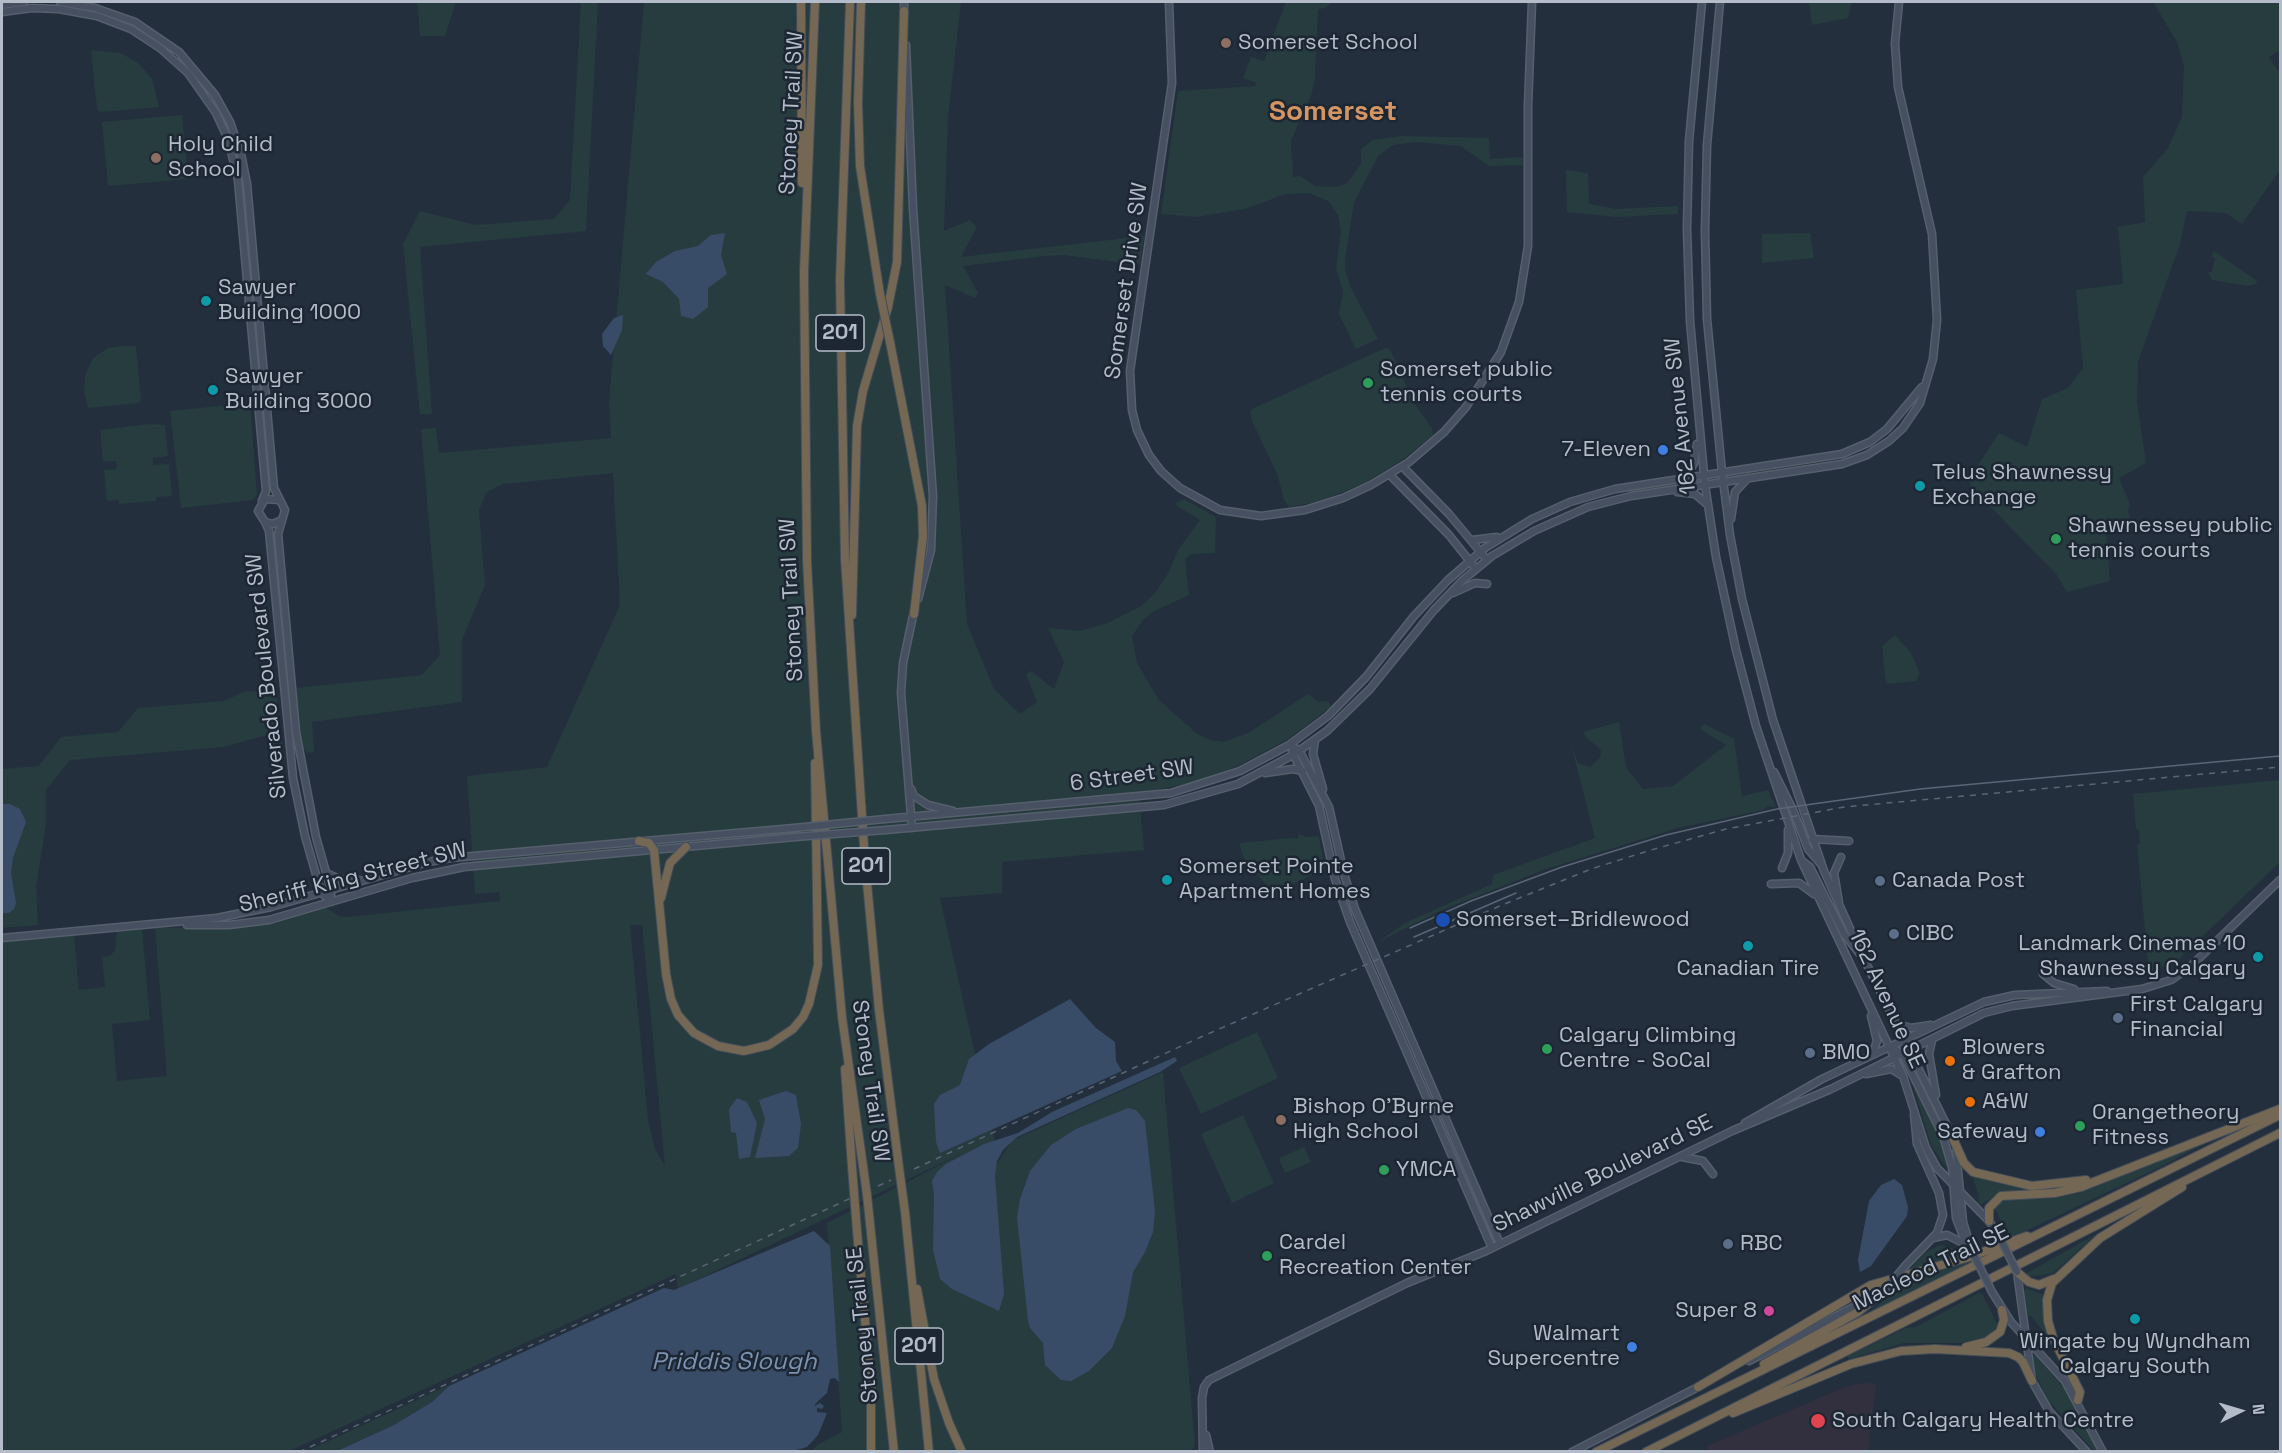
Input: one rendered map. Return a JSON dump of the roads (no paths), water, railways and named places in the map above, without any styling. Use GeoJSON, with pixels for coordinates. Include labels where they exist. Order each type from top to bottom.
{"type":"FeatureCollection","features":[{"type":"Feature","properties":{"kind":"highway"},"geometry":{"type":"LineString","coordinates":[[801,2],[800,131],[804,227]]}},
{"type":"Feature","properties":{"kind":"highway","name":"Stoney Trail SW"},"geometry":{"type":"LineString","coordinates":[[815,2],[804,227],[804,439],[816,731],[842,1017],[867,1195]]}},
{"type":"Feature","properties":{"kind":"highway","name":"Stoney Trail SW"},"geometry":{"type":"LineString","coordinates":[[850,2],[844,113],[840,343],[843,507],[850,665],[872,930],[908,1240]]}},
{"type":"Feature","properties":{"kind":"highway"},"geometry":{"type":"LineString","coordinates":[[861,2],[858,103],[860,166],[880,294],[922,506],[923,536],[914,614]]}},
{"type":"Feature","properties":{"kind":"highway"},"geometry":{"type":"LineString","coordinates":[[850,665],[857,426],[863,391],[890,302],[897,262],[904,11]]}},
{"type":"Feature","properties":{"kind":"highway"},"geometry":{"type":"LineString","coordinates":[[639,841],[649,843],[654,850],[671,999],[678,1015],[694,1034],[718,1046],[744,1051],[769,1045],[793,1029],[809,1004],[818,965],[814,812],[816,731]]}},
{"type":"Feature","properties":{"kind":"highway"},"geometry":{"type":"LineString","coordinates":[[660,918],[663,889],[670,863],[686,847]]}},
{"type":"Feature","properties":{"kind":"highway"},"geometry":{"type":"LineString","coordinates":[[842,1017],[871,1387],[870,1452]]}},
{"type":"Feature","properties":{"kind":"highway"},"geometry":{"type":"LineString","coordinates":[[1989,1221],[1989,1208],[2001,1196],[2068,1190],[2280,1109]]}},
{"type":"Feature","properties":{"kind":"highway","name":"Macleod Trail SE"},"geometry":{"type":"LineString","coordinates":[[1596,1452],[2280,1115]]}},
{"type":"Feature","properties":{"kind":"highway","name":"Macleod Trail SE"},"geometry":{"type":"LineString","coordinates":[[1646,1452],[2280,1133]]}},
{"type":"Feature","properties":{"kind":"highway"},"geometry":{"type":"LineString","coordinates":[[1952,1134],[1966,1167],[1973,1172],[2002,1181],[2049,1186],[2113,1173]]}},
{"type":"Feature","properties":{"kind":"highway"},"geometry":{"type":"LineString","coordinates":[[2017,1272],[2029,1282],[2039,1285],[2051,1282],[2100,1238],[2227,1160]]}},
{"type":"Feature","properties":{"kind":"highway","name":"Stoney Trail SE"},"geometry":{"type":"LineString","coordinates":[[867,1195],[894,1452]]}},
{"type":"Feature","properties":{"kind":"highway"},"geometry":{"type":"LineString","coordinates":[[1698,1387],[1871,1285],[1966,1258],[2079,1215]]}},
{"type":"Feature","properties":{"kind":"highway"},"geometry":{"type":"LineString","coordinates":[[908,1240],[934,1379],[963,1452]]}},
{"type":"Feature","properties":{"kind":"highway","name":"201"},"geometry":{"type":"LineString","coordinates":[[908,1240],[929,1452]]}},
{"type":"Feature","properties":{"kind":"highway"},"geometry":{"type":"LineString","coordinates":[[2058,1276],[2048,1291],[2048,1320],[2053,1338],[2080,1392],[2078,1400]]}},
{"type":"Feature","properties":{"kind":"highway"},"geometry":{"type":"LineString","coordinates":[[1694,1402],[1858,1312],[1884,1291]]}},
{"type":"Feature","properties":{"kind":"highway"},"geometry":{"type":"LineString","coordinates":[[1671,1439],[1866,1359],[1901,1351],[1952,1349],[1981,1344],[1996,1336],[2004,1324],[2002,1310]]}},
{"type":"Feature","properties":{"kind":"highway"},"geometry":{"type":"LineString","coordinates":[[1952,1349],[2014,1355],[2023,1362],[2032,1381]]}},
{"type":"Feature","properties":{"kind":"main road"},"geometry":{"type":"LineString","coordinates":[[2,4],[24,2]]}},
{"type":"Feature","properties":{"kind":"main road"},"geometry":{"type":"LineString","coordinates":[[2,12],[59,9],[111,20],[131,29],[160,48],[200,87],[224,129],[236,166],[266,488],[258,511],[265,522],[273,524],[280,521],[285,510],[274,488],[245,172],[236,137],[215,95],[179,52],[149,30],[107,11],[60,2]]}},
{"type":"Feature","properties":{"kind":"main road"},"geometry":{"type":"LineString","coordinates":[[904,2],[913,209],[933,496],[931,550],[914,614],[902,677],[912,828]]}},
{"type":"Feature","properties":{"kind":"main road","name":"Somerset Drive SW"},"geometry":{"type":"LineString","coordinates":[[1169,2],[1172,66],[1168,118],[1130,371],[1132,410],[1143,442],[1161,471],[1180,488],[1213,507],[1246,515],[1271,516],[1318,506],[1359,491],[1403,466],[1430,445],[1472,399],[1501,352],[1519,302],[1529,234],[1528,106],[1532,2]]}},
{"type":"Feature","properties":{"kind":"main road","name":"162 Avenue SW"},"geometry":{"type":"LineString","coordinates":[[1702,2],[1689,141],[1687,229],[1689,321],[1698,426],[1708,505],[1728,614],[1764,752],[1786,817]]}},
{"type":"Feature","properties":{"kind":"main road","name":"162 Avenue SW"},"geometry":{"type":"LineString","coordinates":[[1720,2],[1707,135],[1705,231],[1707,319],[1723,483],[1730,535],[1773,720],[1804,813]]}},
{"type":"Feature","properties":{"kind":"main road","name":"6 Street SW"},"geometry":{"type":"LineString","coordinates":[[654,850],[1164,805],[1207,795],[1261,773],[1315,740],[1366,694],[1447,596],[1487,560],[1534,531],[1577,511],[1631,496],[1831,467],[1867,456],[1903,428],[1920,403],[1936,339],[1937,275],[1926,201],[1898,87],[1895,43],[1899,2]]}},
{"type":"Feature","properties":{"kind":"main road"},"geometry":{"type":"LineString","coordinates":[[252,342],[261,341]]}},
{"type":"Feature","properties":{"kind":"main road","name":"6 Street SW"},"geometry":{"type":"LineString","coordinates":[[639,841],[1171,793],[1240,771],[1289,745],[1313,728],[1352,694],[1426,602],[1469,560],[1532,519],[1583,498],[1615,489],[1848,453],[1870,442],[1887,429],[1925,384]]}},
{"type":"Feature","properties":{"kind":"main road"},"geometry":{"type":"LineString","coordinates":[[1686,477],[1694,464],[1698,426]]}},
{"type":"Feature","properties":{"kind":"main road"},"geometry":{"type":"LineString","coordinates":[[1403,466],[1472,540],[1487,560]]}},
{"type":"Feature","properties":{"kind":"main road"},"geometry":{"type":"LineString","coordinates":[[1390,475],[1449,536],[1476,569]]}},
{"type":"Feature","properties":{"kind":"main road"},"geometry":{"type":"LineString","coordinates":[[1730,535],[1735,492],[1748,478]]}},
{"type":"Feature","properties":{"kind":"main road"},"geometry":{"type":"LineString","coordinates":[[1671,491],[1695,494],[1708,505]]}},
{"type":"Feature","properties":{"kind":"main road"},"geometry":{"type":"LineString","coordinates":[[262,501],[269,498],[280,500]]}},
{"type":"Feature","properties":{"kind":"main road","name":"Silverado Boulevard SW"},"geometry":{"type":"LineString","coordinates":[[280,521],[278,534],[297,744],[331,890],[331,902]]}},
{"type":"Feature","properties":{"kind":"main road","name":"Silverado Boulevard SW"},"geometry":{"type":"LineString","coordinates":[[265,522],[269,531],[290,758],[305,836],[321,892],[331,902]]}},
{"type":"Feature","properties":{"kind":"main road"},"geometry":{"type":"LineString","coordinates":[[1472,540],[1503,536]]}},
{"type":"Feature","properties":{"kind":"main road"},"geometry":{"type":"LineString","coordinates":[[1447,596],[1468,585],[1487,584]]}},
{"type":"Feature","properties":{"kind":"main road"},"geometry":{"type":"LineString","coordinates":[[1315,740],[1313,754],[1329,807],[1346,883],[1500,1244]]}},
{"type":"Feature","properties":{"kind":"main road"},"geometry":{"type":"LineString","coordinates":[[1289,745],[1329,807]]}},
{"type":"Feature","properties":{"kind":"main road"},"geometry":{"type":"LineString","coordinates":[[1764,752],[1793,810],[1812,857],[1821,864]]}},
{"type":"Feature","properties":{"kind":"main road"},"geometry":{"type":"LineString","coordinates":[[1296,753],[1319,806],[1340,893],[1492,1248]]}},
{"type":"Feature","properties":{"kind":"main road"},"geometry":{"type":"LineString","coordinates":[[907,769],[912,792],[919,800],[936,807],[966,812]]}},
{"type":"Feature","properties":{"kind":"main road"},"geometry":{"type":"LineString","coordinates":[[1261,773],[1293,769],[1303,771]]}},
{"type":"Feature","properties":{"kind":"main road","name":"162 Avenue SE"},"geometry":{"type":"LineString","coordinates":[[1804,813],[1821,864],[1839,907],[1952,1134],[1958,1162],[1964,1227],[1972,1251]]}},
{"type":"Feature","properties":{"kind":"main road","name":"162 Avenue SE"},"geometry":{"type":"LineString","coordinates":[[1786,817],[1816,897],[1903,1076],[1926,1148],[1937,1168],[1989,1221],[2017,1272],[2032,1381]]}},
{"type":"Feature","properties":{"kind":"main road"},"geometry":{"type":"LineString","coordinates":[[1782,868],[1788,853],[1788,826]]}},
{"type":"Feature","properties":{"kind":"main road"},"geometry":{"type":"LineString","coordinates":[[1812,839],[1850,841]]}},
{"type":"Feature","properties":{"kind":"main road","name":"Sheriff King Street SW"},"geometry":{"type":"LineString","coordinates":[[2,938],[169,924],[248,913],[428,862],[450,858],[639,841]]}},
{"type":"Feature","properties":{"kind":"main road","name":"Sheriff King Street SW"},"geometry":{"type":"LineString","coordinates":[[169,924],[243,924],[281,917],[439,871],[654,850]]}},
{"type":"Feature","properties":{"kind":"main road"},"geometry":{"type":"LineString","coordinates":[[1839,907],[1834,873],[1841,857]]}},
{"type":"Feature","properties":{"kind":"main road"},"geometry":{"type":"LineString","coordinates":[[1801,860],[1810,867],[1852,948],[1862,955]]}},
{"type":"Feature","properties":{"kind":"main road"},"geometry":{"type":"LineString","coordinates":[[326,873],[342,880],[368,879]]}},
{"type":"Feature","properties":{"kind":"main road","name":"Shawville Boulevard SE"},"geometry":{"type":"LineString","coordinates":[[1203,1452],[1202,1398],[1204,1387],[1209,1380],[1407,1283],[1492,1248],[1732,1131],[1998,1009],[2156,986],[2184,971],[2280,880]]}},
{"type":"Feature","properties":{"kind":"main road"},"geometry":{"type":"LineString","coordinates":[[1771,884],[1803,884],[1816,897]]}},
{"type":"Feature","properties":{"kind":"main road"},"geometry":{"type":"LineString","coordinates":[[2043,974],[2054,983],[2084,991]]}},
{"type":"Feature","properties":{"kind":"main road","name":"Shawville Boulevard SE"},"geometry":{"type":"LineString","coordinates":[[1732,1131],[1773,1104],[1978,1004],[2000,997],[2084,991],[2127,991]]}},
{"type":"Feature","properties":{"kind":"main road"},"geometry":{"type":"LineString","coordinates":[[1865,995],[1877,1041],[1872,1055]]}},
{"type":"Feature","properties":{"kind":"main road"},"geometry":{"type":"LineString","coordinates":[[1897,1024],[1911,1028],[1934,1025]]}},
{"type":"Feature","properties":{"kind":"main road"},"geometry":{"type":"LineString","coordinates":[[1934,1039],[1929,1054],[1938,1104]]}},
{"type":"Feature","properties":{"kind":"main road"},"geometry":{"type":"LineString","coordinates":[[1889,1047],[1902,1053],[1943,1136],[1959,1229],[1992,1292],[2002,1310],[2059,1372],[2078,1400],[2103,1452]]}},
{"type":"Feature","properties":{"kind":"main road"},"geometry":{"type":"LineString","coordinates":[[1854,1077],[1887,1069],[1903,1076]]}},
{"type":"Feature","properties":{"kind":"main road"},"geometry":{"type":"LineString","coordinates":[[1572,1452],[1884,1291],[1940,1229],[1942,1203],[1917,1144],[1913,1122],[1914,1110]]}},
{"type":"Feature","properties":{"kind":"main road"},"geometry":{"type":"LineString","coordinates":[[1679,1157],[1703,1161],[1713,1174]]}},
{"type":"Feature","properties":{"kind":"main road"},"geometry":{"type":"LineString","coordinates":[[1932,1239],[1942,1235],[1952,1236],[1972,1251]]}},
{"type":"Feature","properties":{"kind":"main road"},"geometry":{"type":"LineString","coordinates":[[2032,1381],[2049,1411],[2087,1452]]}},
{"type":"Feature","properties":{"kind":"main road","name":"Shawville Boulevard SE"},"geometry":{"type":"LineString","coordinates":[[1204,1428],[1210,1452]]}},
{"type":"Feature","properties":{"kind":"main road"},"geometry":{"type":"LineString","coordinates":[[2077,1439],[2081,1452]]}},
{"type":"Feature","properties":{"kind":"water"},"geometry":{"type":"Polygon","coordinates":[[[725,233],[721,255],[727,274],[708,288],[708,307],[693,319],[681,316],[679,299],[663,282],[646,274],[656,262],[675,251],[698,246],[711,235],[725,233]]]}},
{"type":"Feature","properties":{"kind":"water"},"geometry":{"type":"Polygon","coordinates":[[[623,315],[622,330],[611,355],[603,346],[602,334],[614,318],[623,315]]]}},
{"type":"Feature","properties":{"kind":"water"},"geometry":{"type":"Polygon","coordinates":[[[2,804],[10,804],[20,809],[26,822],[13,858],[11,873],[16,903],[14,909],[9,913],[2,913],[2,804]]]}},
{"type":"Feature","properties":{"kind":"water"},"geometry":{"type":"Polygon","coordinates":[[[1070,999],[1096,1028],[1115,1042],[1116,1061],[1122,1071],[940,1153],[936,1142],[934,1104],[940,1095],[960,1085],[969,1059],[989,1044],[1070,999]]]}},
{"type":"Feature","properties":{"kind":"water"},"geometry":{"type":"Polygon","coordinates":[[[1175,1057],[1177,1061],[1160,1072],[1017,1137],[1003,1150],[997,1161],[995,1176],[1004,1294],[999,1311],[952,1289],[940,1279],[933,1250],[934,1194],[932,1181],[937,1172],[946,1164],[984,1144],[1018,1133],[1052,1112],[1175,1057]]]}},
{"type":"Feature","properties":{"kind":"water"},"geometry":{"type":"Polygon","coordinates":[[[786,1091],[796,1095],[801,1124],[798,1148],[789,1156],[755,1158],[765,1119],[759,1100],[786,1091]]]}},
{"type":"Feature","properties":{"kind":"water"},"geometry":{"type":"Polygon","coordinates":[[[737,1098],[747,1102],[757,1123],[750,1157],[739,1159],[736,1133],[731,1132],[729,1109],[737,1098]]]}},
{"type":"Feature","properties":{"kind":"water"},"geometry":{"type":"Polygon","coordinates":[[[1128,1108],[1136,1110],[1145,1121],[1155,1211],[1153,1232],[1133,1272],[1125,1316],[1112,1348],[1089,1371],[1071,1381],[1061,1380],[1045,1365],[1043,1343],[1030,1328],[1028,1321],[1017,1218],[1020,1199],[1030,1171],[1051,1145],[1076,1129],[1128,1108]]]}},
{"type":"Feature","properties":{"kind":"water"},"geometry":{"type":"Polygon","coordinates":[[[1894,1179],[1902,1185],[1908,1207],[1907,1216],[1871,1266],[1860,1272],[1858,1260],[1869,1201],[1881,1185],[1894,1179]]]}},
{"type":"Feature","properties":{"kind":"water","name":"Priddis Slough"},"geometry":{"type":"Polygon","coordinates":[[[814,1231],[830,1246],[839,1382],[835,1378],[830,1379],[827,1393],[815,1404],[815,1406],[820,1403],[824,1406],[822,1409],[817,1408],[817,1412],[827,1413],[818,1435],[807,1447],[789,1452],[337,1451],[394,1425],[432,1402],[449,1386],[664,1288],[674,1290],[814,1231]]]}},
{"type":"Feature","properties":{"kind":"tram line"},"geometry":{"type":"LineString","coordinates":[[1410,928],[1471,901],[1562,867],[1666,835],[1777,809],[1920,789],[2280,756]]}},
{"type":"Feature","properties":{"kind":"tram line"},"geometry":{"type":"LineString","coordinates":[[1414,937],[1516,893]]}},
{"type":"Feature","properties":{"kind":"railway"},"geometry":{"type":"LineString","coordinates":[[914,1169],[1201,1037],[1502,905],[1591,869],[1651,850],[1726,829],[1844,807],[2280,767]]}},
{"type":"Feature","properties":{"kind":"railway"},"geometry":{"type":"LineString","coordinates":[[878,1186],[891,1180]]}},
{"type":"Feature","properties":{"kind":"railway"},"geometry":{"type":"LineString","coordinates":[[299,1452],[851,1198]]}},
{"type":"Feature","properties":{"kind":"place","name":"Somerset School"},"geometry":{"type":"Point","coordinates":[1226,43]}},
{"type":"Feature","properties":{"kind":"place","name":"Holy Child School"},"geometry":{"type":"Point","coordinates":[156,158]}},
{"type":"Feature","properties":{"kind":"place","name":"Sawyer Building 1000"},"geometry":{"type":"Point","coordinates":[206,301]}},
{"type":"Feature","properties":{"kind":"place","name":"Somerset public tennis courts"},"geometry":{"type":"Point","coordinates":[1368,383]}},
{"type":"Feature","properties":{"kind":"place","name":"Sawyer Building 3000"},"geometry":{"type":"Point","coordinates":[213,390]}},
{"type":"Feature","properties":{"kind":"place","name":"7-Eleven"},"geometry":{"type":"Point","coordinates":[1663,450]}},
{"type":"Feature","properties":{"kind":"place","name":"Telus Shawnessy Exchange"},"geometry":{"type":"Point","coordinates":[1920,486]}},
{"type":"Feature","properties":{"kind":"place","name":"Shawnessey public tennis courts"},"geometry":{"type":"Point","coordinates":[2056,539]}},
{"type":"Feature","properties":{"kind":"place","name":"Somerset Pointe Apartment Homes"},"geometry":{"type":"Point","coordinates":[1167,880]}},
{"type":"Feature","properties":{"kind":"place","name":"Canada Post"},"geometry":{"type":"Point","coordinates":[1880,881]}},
{"type":"Feature","properties":{"kind":"place","name":"Somerset–Bridlewood"},"geometry":{"type":"Point","coordinates":[1443,920]}},
{"type":"Feature","properties":{"kind":"place","name":"CIBC"},"geometry":{"type":"Point","coordinates":[1894,934]}},
{"type":"Feature","properties":{"kind":"place","name":"Canadian Tire"},"geometry":{"type":"Point","coordinates":[1748,946]}},
{"type":"Feature","properties":{"kind":"place","name":"Landmark Cinemas 10 Shawnessy Calgary"},"geometry":{"type":"Point","coordinates":[2258,957]}},
{"type":"Feature","properties":{"kind":"place","name":"First Calgary Financial"},"geometry":{"type":"Point","coordinates":[2118,1018]}},
{"type":"Feature","properties":{"kind":"place","name":"Calgary Climbing Centre - SoCal"},"geometry":{"type":"Point","coordinates":[1547,1049]}},
{"type":"Feature","properties":{"kind":"place","name":"BMO"},"geometry":{"type":"Point","coordinates":[1810,1053]}},
{"type":"Feature","properties":{"kind":"place","name":"Blowers & Grafton"},"geometry":{"type":"Point","coordinates":[1950,1061]}},
{"type":"Feature","properties":{"kind":"place","name":"A&W"},"geometry":{"type":"Point","coordinates":[1970,1102]}},
{"type":"Feature","properties":{"kind":"place","name":"Bishop O'Byrne High School"},"geometry":{"type":"Point","coordinates":[1281,1120]}},
{"type":"Feature","properties":{"kind":"place","name":"Orangetheory Fitness"},"geometry":{"type":"Point","coordinates":[2080,1126]}},
{"type":"Feature","properties":{"kind":"place","name":"Safeway"},"geometry":{"type":"Point","coordinates":[2040,1132]}},
{"type":"Feature","properties":{"kind":"place","name":"YMCA"},"geometry":{"type":"Point","coordinates":[1384,1170]}},
{"type":"Feature","properties":{"kind":"place","name":"RBC"},"geometry":{"type":"Point","coordinates":[1728,1244]}},
{"type":"Feature","properties":{"kind":"place","name":"Cardel Recreation Center"},"geometry":{"type":"Point","coordinates":[1267,1256]}},
{"type":"Feature","properties":{"kind":"place","name":"Super 8"},"geometry":{"type":"Point","coordinates":[1769,1311]}},
{"type":"Feature","properties":{"kind":"place","name":"Wingate by Wyndham Calgary South"},"geometry":{"type":"Point","coordinates":[2135,1319]}},
{"type":"Feature","properties":{"kind":"place","name":"Walmart Supercentre"},"geometry":{"type":"Point","coordinates":[1632,1347]}},
{"type":"Feature","properties":{"kind":"place","name":"South Calgary Health Centre"},"geometry":{"type":"Point","coordinates":[1818,1421]}},
{"type":"Feature","properties":{"kind":"district","name":"Somerset"},"geometry":{"type":"Point","coordinates":[1333,112]}}]}
